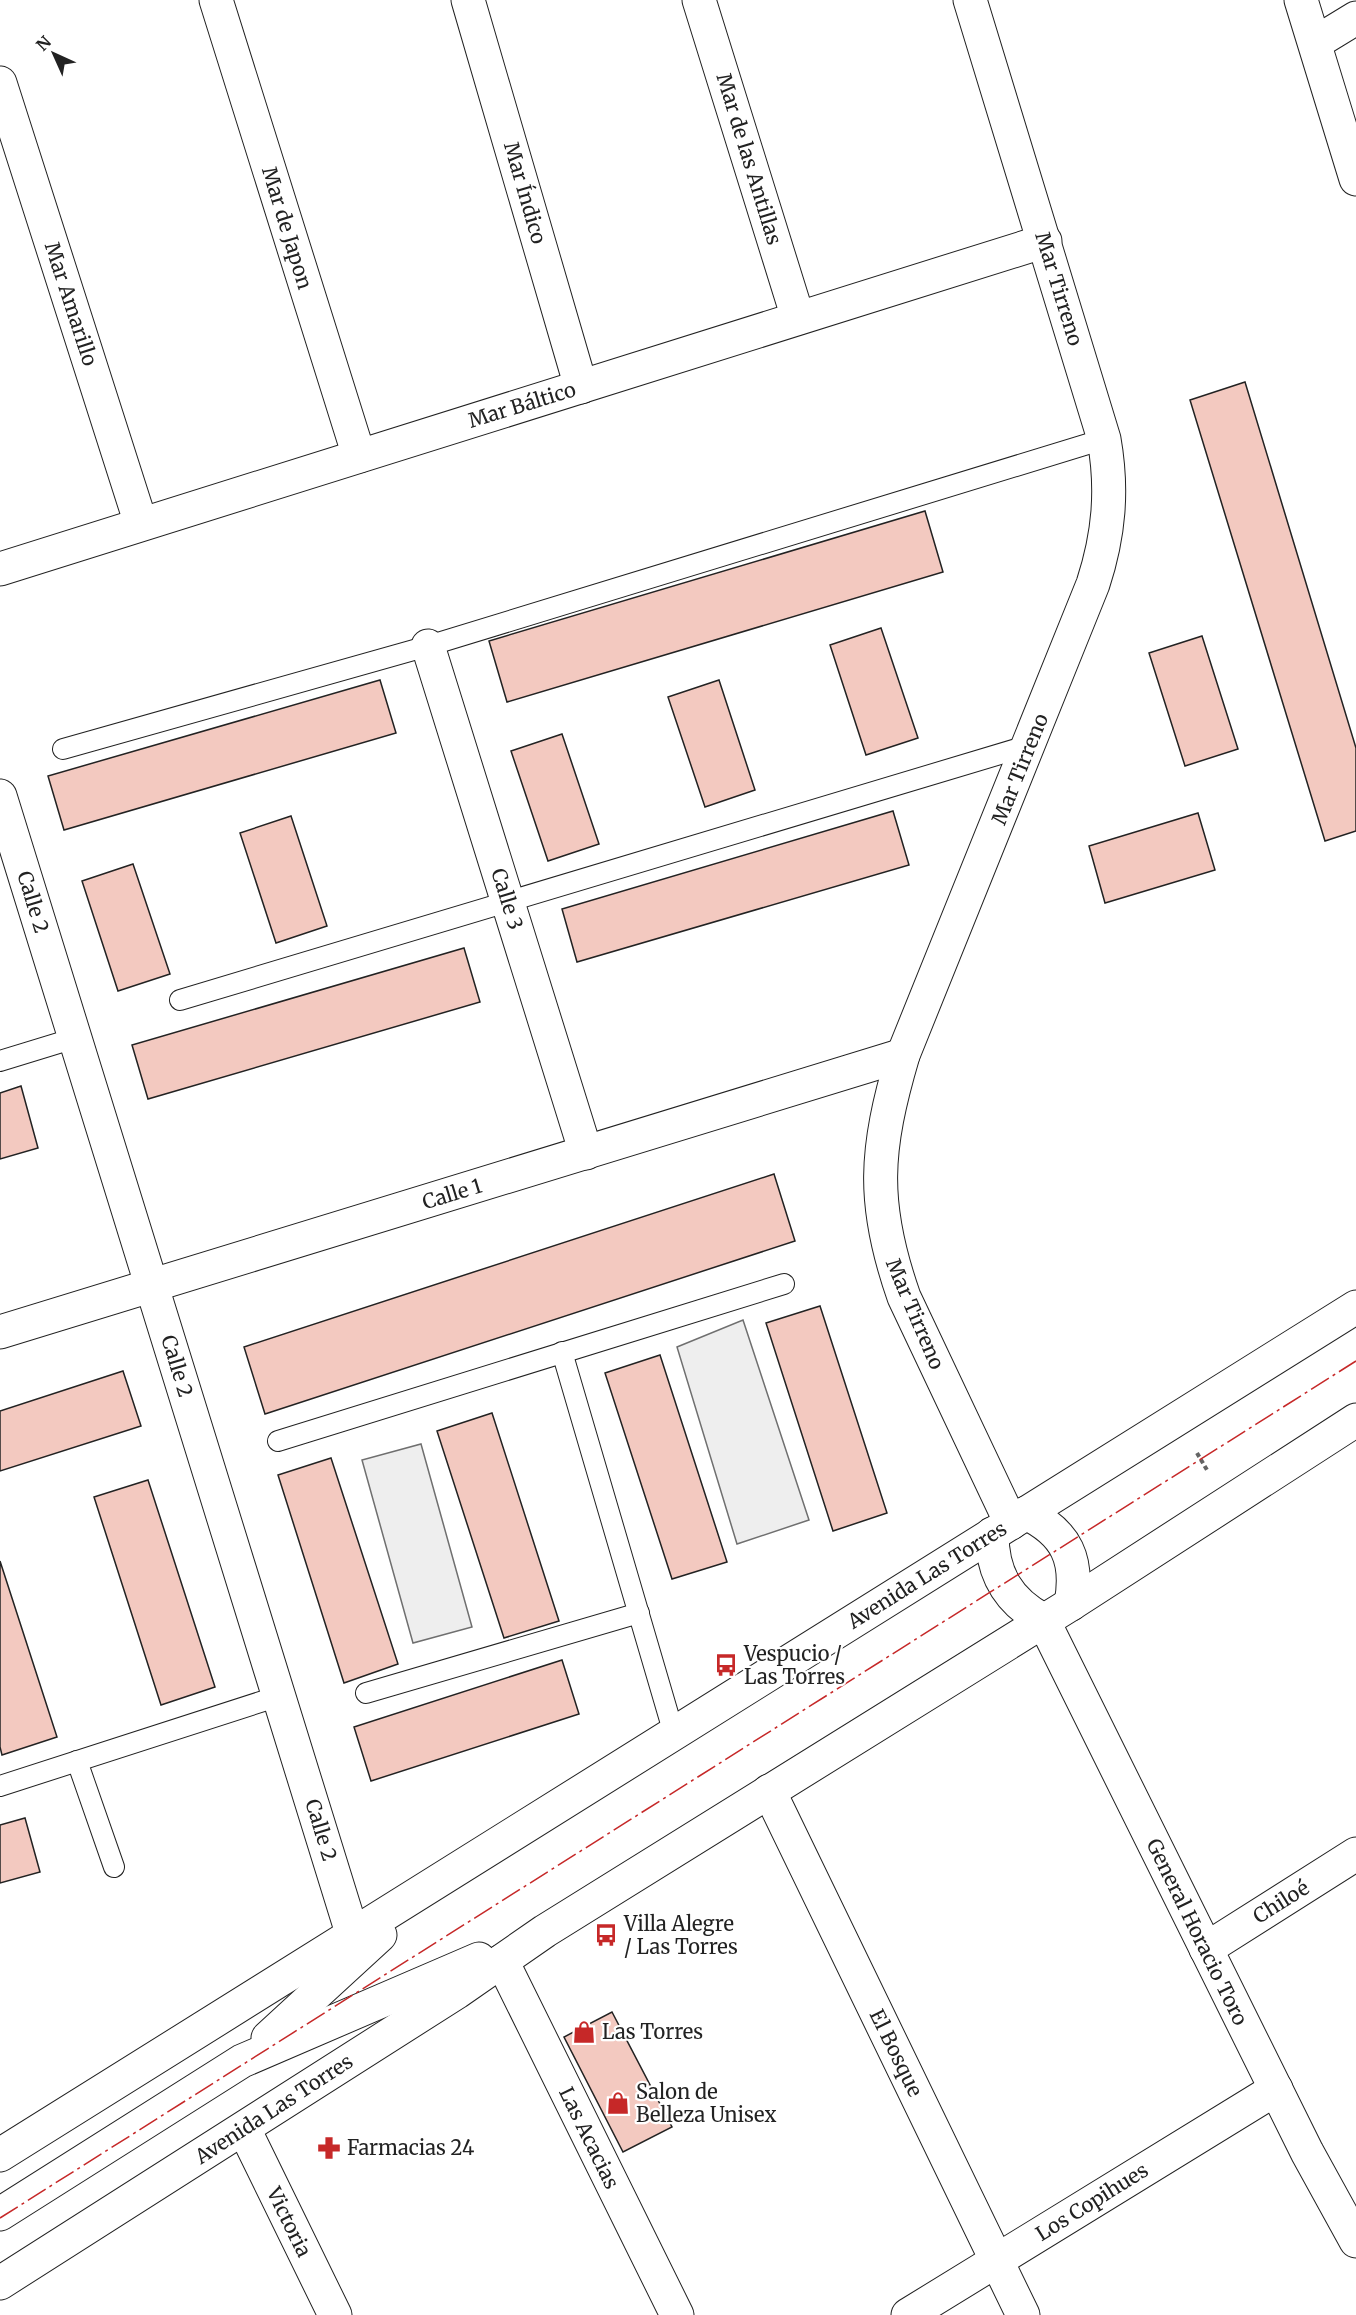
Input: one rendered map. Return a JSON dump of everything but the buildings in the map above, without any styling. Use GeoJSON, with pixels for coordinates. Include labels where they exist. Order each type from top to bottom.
{"type":"FeatureCollection","features":[{"type":"Feature","properties":{"kind":"street","name":"Mar de Japon"},"geometry":{"type":"LineString","coordinates":[[216,0],[358,456]]}},
{"type":"Feature","properties":{"kind":"street","name":"Mar Índico"},"geometry":{"type":"LineString","coordinates":[[468,0],[581,387]]}},
{"type":"Feature","properties":{"kind":"street","name":"Mar de las Antillas"},"geometry":{"type":"LineString","coordinates":[[699,0],[798,318]]}},
{"type":"Feature","properties":{"kind":"street","name":"Mar Tirreno"},"geometry":{"type":"LineString","coordinates":[[970,0],[1104,439],[1109,468],[1110,498],[1102,556],[1030,745],[903,1055],[882,1133],[881,1197],[886,1238],[904,1297],[1010,1524]]}},
{"type":"Feature","properties":{"kind":"street"},"geometry":{"type":"LineString","coordinates":[[1301,0],[1356,179]]}},
{"type":"Feature","properties":{"kind":"street"},"geometry":{"type":"LineString","coordinates":[[1315,43],[1356,18]]}},
{"type":"Feature","properties":{"kind":"street","name":"Mar Amarillo"},"geometry":{"type":"LineString","coordinates":[[0,83],[141,524]]}},
{"type":"Feature","properties":{"kind":"street","name":"Mar Báltico"},"geometry":{"type":"LineString","coordinates":[[0,569],[1045,241]]}},
{"type":"Feature","properties":{"kind":"street","name":"Calle 3"},"geometry":{"type":"LineString","coordinates":[[428,646],[586,1153]]}},
{"type":"Feature","properties":{"kind":"street","name":"Calle 2"},"geometry":{"type":"LineString","coordinates":[[0,796],[353,1935]]}},
{"type":"Feature","properties":{"kind":"street","name":"Calle 1"},"geometry":{"type":"LineString","coordinates":[[0,1332],[903,1055]]}},
{"type":"Feature","properties":{"kind":"street","name":"Avenida Las Torres"},"geometry":{"type":"LineString","coordinates":[[0,2155],[1356,1307]]}},
{"type":"Feature","properties":{"kind":"street","name":"Avenida Las Torres"},"geometry":{"type":"LineString","coordinates":[[0,2283],[244,2128],[545,1931],[1071,1604],[1356,1420]]}},
{"type":"Feature","properties":{"kind":"street"},"geometry":{"type":"LineString","coordinates":[[1043,1620],[1014,1601],[1004,1588],[996,1571],[1010,1524],[1042,1521],[1065,1545],[1073,1564],[1074,1584],[1071,1604]]}},
{"type":"Feature","properties":{"kind":"street","name":"General Horacio Toro"},"geometry":{"type":"LineString","coordinates":[[1043,1620],[1276,2089],[1356,2240]]}},
{"type":"Feature","properties":{"kind":"street","name":"El Bosque"},"geometry":{"type":"LineString","coordinates":[[769,1791],[1023,2315]]}},
{"type":"Feature","properties":{"kind":"street","name":"Chiloé"},"geometry":{"type":"LineString","coordinates":[[1206,1949],[1356,1854]]}},
{"type":"Feature","properties":{"kind":"street","name":"Avenida Las Torres"},"geometry":{"type":"LineString","coordinates":[[242,2061],[439,1882]]}},
{"type":"Feature","properties":{"kind":"street","name":"Avenida Las Torres"},"geometry":{"type":"LineString","coordinates":[[0,2214],[242,2061],[545,1931]]}},
{"type":"Feature","properties":{"kind":"street","name":"Las Acacias"},"geometry":{"type":"LineString","coordinates":[[502,1961],[677,2315]]}},
{"type":"Feature","properties":{"kind":"street","name":"Los Copihues"},"geometry":{"type":"LineString","coordinates":[[908,2315],[1276,2089]]}},
{"type":"Feature","properties":{"kind":"street","name":"Victoria"},"geometry":{"type":"LineString","coordinates":[[244,2128],[335,2315]]}},
{"type":"Feature","properties":{"kind":"lane"},"geometry":{"type":"LineString","coordinates":[[63,749],[428,646],[1104,439]]}},
{"type":"Feature","properties":{"kind":"lane"},"geometry":{"type":"LineString","coordinates":[[180,1000],[1030,745]]}},
{"type":"Feature","properties":{"kind":"lane"},"geometry":{"type":"LineString","coordinates":[[0,1061],[75,1038]]}},
{"type":"Feature","properties":{"kind":"lane"},"geometry":{"type":"LineString","coordinates":[[278,1441],[784,1284]]}},
{"type":"Feature","properties":{"kind":"lane"},"geometry":{"type":"LineString","coordinates":[[562,1352],[674,1734]]}},
{"type":"Feature","properties":{"kind":"lane"},"geometry":{"type":"LineString","coordinates":[[366,1693],[639,1613]]}},
{"type":"Feature","properties":{"kind":"lane"},"geometry":{"type":"LineString","coordinates":[[0,1786],[279,1696]]}},
{"type":"Feature","properties":{"kind":"lane"},"geometry":{"type":"LineString","coordinates":[[77,1761],[114,1867]]}},
{"type":"Feature","properties":{"kind":"path"},"geometry":{"type":"LineString","coordinates":[[1186,1458],[1196,1452],[1226,1502]]}},
{"type":"Feature","properties":{"kind":"shaded area"},"geometry":{"type":"Polygon","coordinates":[[[743,1320],[809,1520],[737,1544],[677,1347],[743,1320]]]}},
{"type":"Feature","properties":{"kind":"shaded area"},"geometry":{"type":"Polygon","coordinates":[[[421,1444],[472,1627],[413,1643],[362,1460],[421,1444]]]}},
{"type":"Feature","properties":{"kind":"power"},"geometry":{"type":"LineString","coordinates":[[0,2218],[1356,1361]]}},
{"type":"Feature","properties":{"kind":"place","name":"Vespucio / Las Torres"},"geometry":{"type":"Point","coordinates":[726,1665]}},
{"type":"Feature","properties":{"kind":"place","name":"Villa Alegre / Las Torres"},"geometry":{"type":"Point","coordinates":[606,1935]}},
{"type":"Feature","properties":{"kind":"place","name":"Las Torres"},"geometry":{"type":"Point","coordinates":[584,2032]}},
{"type":"Feature","properties":{"kind":"place","name":"Salon de Belleza Unisex"},"geometry":{"type":"Point","coordinates":[618,2103]}},
{"type":"Feature","properties":{"kind":"place","name":"Farmacias 24"},"geometry":{"type":"Point","coordinates":[329,2148]}}]}
